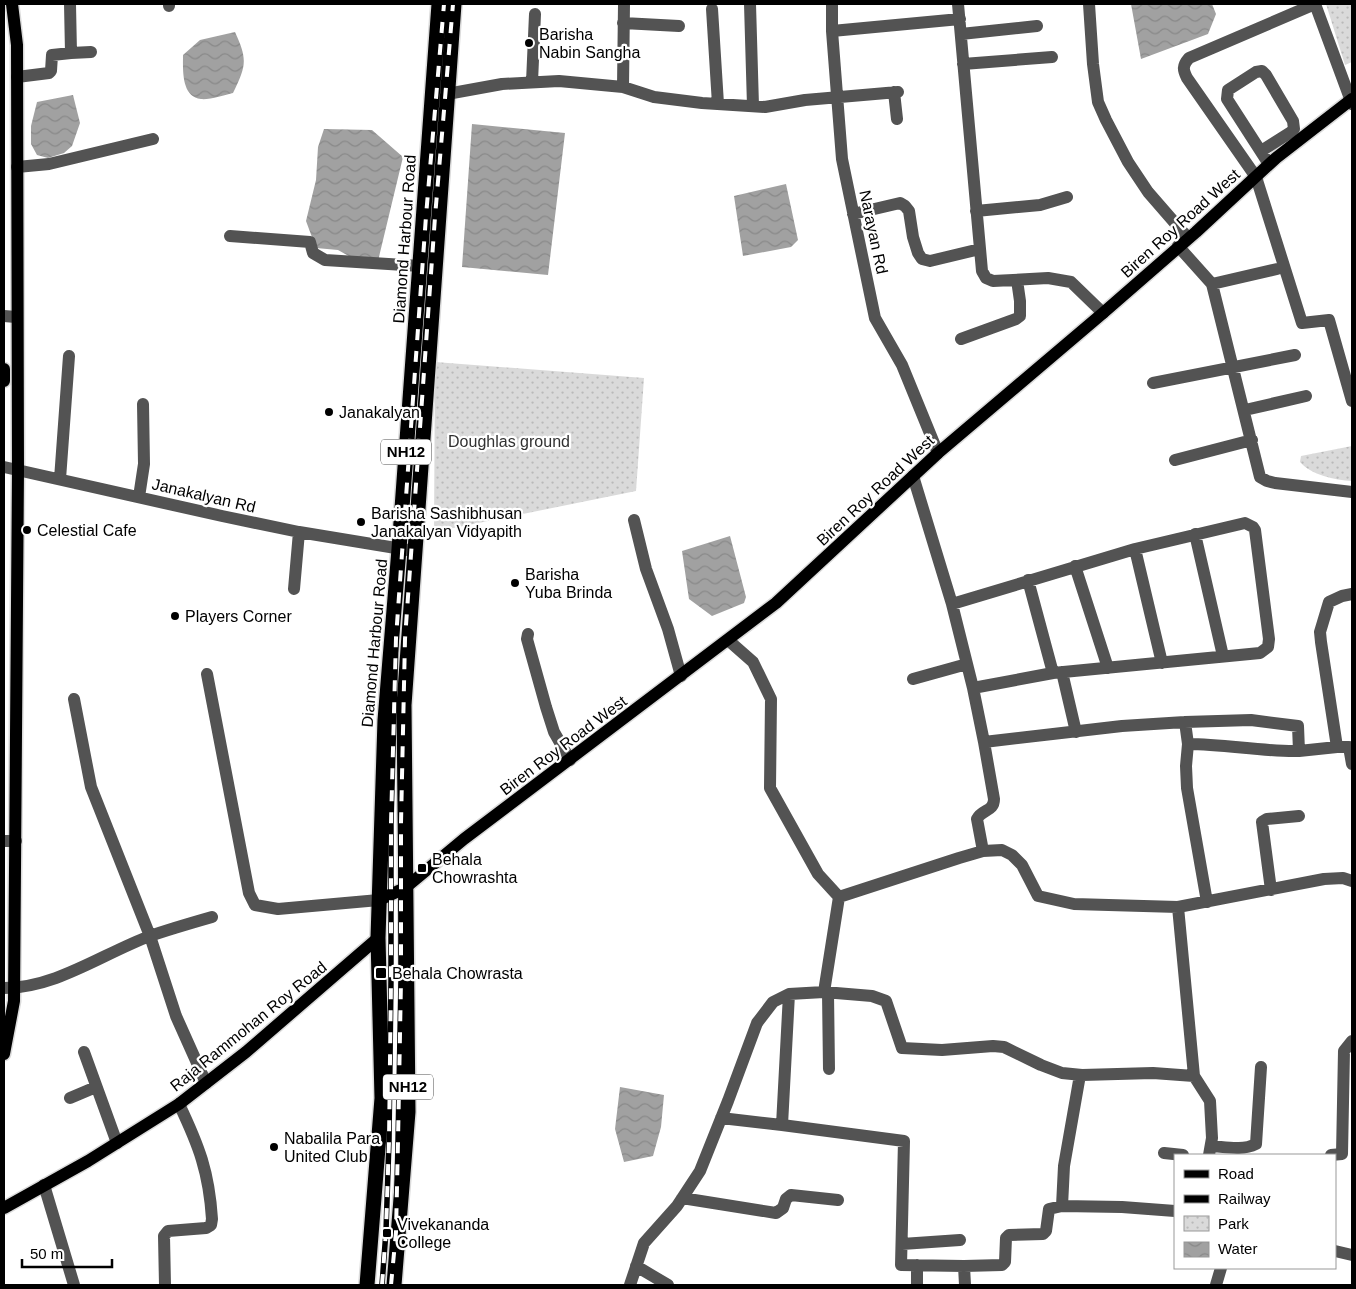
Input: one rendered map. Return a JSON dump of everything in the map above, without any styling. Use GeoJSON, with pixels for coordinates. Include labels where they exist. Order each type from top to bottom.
{"type":"FeatureCollection","features":[{"type":"Feature","properties":{"kind":"highway","name":"Diamond Harbour Road"},"geometry":{"type":"LineString","coordinates":[[367,1285],[382,1098],[378,938],[384,732],[439,4]]}},
{"type":"Feature","properties":{"kind":"highway","name":"Diamond Harbour Road"},"geometry":{"type":"LineString","coordinates":[[394,1285],[408,1112],[404,705],[454,4]]}},
{"type":"Feature","properties":{"kind":"highway"},"geometry":{"type":"LineString","coordinates":[[384,732],[404,733]]}},
{"type":"Feature","properties":{"kind":"main road"},"geometry":{"type":"LineString","coordinates":[[4,1054],[14,1001],[9,988],[10,841],[18,470],[10,317],[17,167],[17,45],[12,4]]}},
{"type":"Feature","properties":{"kind":"main road","name":"Biren Roy Road West"},"geometry":{"type":"LineString","coordinates":[[379,900],[405,888],[464,839],[776,603],[938,453],[1104,313],[1270,164],[1352,101]]}},
{"type":"Feature","properties":{"kind":"main road"},"geometry":{"type":"LineString","coordinates":[[4,369],[4,381]]}},
{"type":"Feature","properties":{"kind":"main road","name":"Raja Rammohan Roy Road"},"geometry":{"type":"LineString","coordinates":[[4,1208],[118,1143],[178,1104],[246,1052],[378,938]]}},
{"type":"Feature","properties":{"kind":"street"},"geometry":{"type":"LineString","coordinates":[[70,4],[72,52]]}},
{"type":"Feature","properties":{"kind":"street"},"geometry":{"type":"LineString","coordinates":[[623,87],[624,4]]}},
{"type":"Feature","properties":{"kind":"street"},"geometry":{"type":"LineString","coordinates":[[750,4],[753,106]]}},
{"type":"Feature","properties":{"kind":"street","name":"Narayan Rd"},"geometry":{"type":"LineString","coordinates":[[832,4],[832,31],[842,158],[875,318],[902,365],[938,453]]}},
{"type":"Feature","properties":{"kind":"street"},"geometry":{"type":"LineString","coordinates":[[958,4],[982,271],[986,278],[993,282],[1048,278],[1071,282],[1104,313]]}},
{"type":"Feature","properties":{"kind":"street"},"geometry":{"type":"LineString","coordinates":[[1089,4],[1093,64],[1098,102],[1128,162],[1212,284],[1245,410],[1260,477],[1267,481],[1352,492]]}},
{"type":"Feature","properties":{"kind":"street"},"geometry":{"type":"LineString","coordinates":[[1352,101],[1315,4],[1189,58],[1184,64],[1183,70],[1187,78],[1256,176],[1302,323],[1330,320],[1352,401]]}},
{"type":"Feature","properties":{"kind":"street"},"geometry":{"type":"LineString","coordinates":[[712,9],[718,104]]}},
{"type":"Feature","properties":{"kind":"street"},"geometry":{"type":"LineString","coordinates":[[532,82],[535,14]]}},
{"type":"Feature","properties":{"kind":"street"},"geometry":{"type":"LineString","coordinates":[[832,31],[960,19]]}},
{"type":"Feature","properties":{"kind":"street"},"geometry":{"type":"LineString","coordinates":[[623,22],[679,26]]}},
{"type":"Feature","properties":{"kind":"street"},"geometry":{"type":"LineString","coordinates":[[961,34],[1037,26]]}},
{"type":"Feature","properties":{"kind":"street"},"geometry":{"type":"LineString","coordinates":[[17,77],[49,73],[51,71],[52,55],[91,52]]}},
{"type":"Feature","properties":{"kind":"street"},"geometry":{"type":"LineString","coordinates":[[963,64],[1052,57]]}},
{"type":"Feature","properties":{"kind":"street"},"geometry":{"type":"LineString","coordinates":[[1261,151],[1294,129],[1293,120],[1262,71],[1256,72],[1228,90],[1227,99],[1261,151],[1270,164]]}},
{"type":"Feature","properties":{"kind":"street"},"geometry":{"type":"LineString","coordinates":[[447,94],[502,84],[559,81],[623,87],[654,97],[765,107],[805,100],[896,92],[897,119]]}},
{"type":"Feature","properties":{"kind":"street"},"geometry":{"type":"LineString","coordinates":[[17,167],[49,164],[153,139]]}},
{"type":"Feature","properties":{"kind":"street"},"geometry":{"type":"LineString","coordinates":[[976,211],[1040,205],[1067,197]]}},
{"type":"Feature","properties":{"kind":"street"},"geometry":{"type":"LineString","coordinates":[[853,214],[900,203],[905,206],[909,211],[913,237],[922,259],[930,261],[980,249]]}},
{"type":"Feature","properties":{"kind":"street"},"geometry":{"type":"LineString","coordinates":[[230,236],[310,242],[313,253],[325,260],[420,266]]}},
{"type":"Feature","properties":{"kind":"street"},"geometry":{"type":"LineString","coordinates":[[1212,284],[1277,269]]}},
{"type":"Feature","properties":{"kind":"street"},"geometry":{"type":"LineString","coordinates":[[961,339],[1016,320],[1020,316],[1017,280]]}},
{"type":"Feature","properties":{"kind":"street"},"geometry":{"type":"LineString","coordinates":[[1153,383],[1295,355]]}},
{"type":"Feature","properties":{"kind":"street"},"geometry":{"type":"LineString","coordinates":[[60,479],[69,356]]}},
{"type":"Feature","properties":{"kind":"street"},"geometry":{"type":"LineString","coordinates":[[1245,410],[1306,396]]}},
{"type":"Feature","properties":{"kind":"street"},"geometry":{"type":"LineString","coordinates":[[138,496],[144,464],[143,404]]}},
{"type":"Feature","properties":{"kind":"street"},"geometry":{"type":"LineString","coordinates":[[1175,460],[1252,440]]}},
{"type":"Feature","properties":{"kind":"street","name":"Janakalyan Rd"},"geometry":{"type":"LineString","coordinates":[[4,467],[299,532],[414,550]]}},
{"type":"Feature","properties":{"kind":"street"},"geometry":{"type":"LineString","coordinates":[[913,476],[952,604],[984,742],[994,804],[991,809],[982,812],[976,819],[983,851]]}},
{"type":"Feature","properties":{"kind":"street"},"geometry":{"type":"LineString","coordinates":[[634,520],[646,569],[668,629],[681,676]]}},
{"type":"Feature","properties":{"kind":"street"},"geometry":{"type":"LineString","coordinates":[[952,604],[1134,549],[1195,534],[1245,523],[1254,527],[1255,530],[1269,639],[1268,647],[1260,653],[1058,673],[973,688]]}},
{"type":"Feature","properties":{"kind":"street"},"geometry":{"type":"LineString","coordinates":[[294,589],[299,532]]}},
{"type":"Feature","properties":{"kind":"street"},"geometry":{"type":"LineString","coordinates":[[1195,534],[1223,656]]}},
{"type":"Feature","properties":{"kind":"street"},"geometry":{"type":"LineString","coordinates":[[1134,549],[1162,663]]}},
{"type":"Feature","properties":{"kind":"street"},"geometry":{"type":"LineString","coordinates":[[1075,566],[1108,668]]}},
{"type":"Feature","properties":{"kind":"street"},"geometry":{"type":"LineString","coordinates":[[1028,580],[1076,732]]}},
{"type":"Feature","properties":{"kind":"street"},"geometry":{"type":"LineString","coordinates":[[1352,594],[1329,602],[1320,632],[1346,747],[1352,764]]}},
{"type":"Feature","properties":{"kind":"street"},"geometry":{"type":"LineString","coordinates":[[528,634],[554,732],[570,760]]}},
{"type":"Feature","properties":{"kind":"street"},"geometry":{"type":"LineString","coordinates":[[728,640],[753,662],[772,699],[770,788],[818,874],[839,897]]}},
{"type":"Feature","properties":{"kind":"street"},"geometry":{"type":"LineString","coordinates":[[913,679],[967,664]]}},
{"type":"Feature","properties":{"kind":"street"},"geometry":{"type":"LineString","coordinates":[[207,674],[249,893],[255,905],[278,909],[379,900]]}},
{"type":"Feature","properties":{"kind":"street"},"geometry":{"type":"LineString","coordinates":[[74,699],[91,787],[150,936],[171,1002],[206,1083]]}},
{"type":"Feature","properties":{"kind":"street"},"geometry":{"type":"LineString","coordinates":[[984,742],[1122,726],[1251,720],[1298,726],[1299,751]]}},
{"type":"Feature","properties":{"kind":"street"},"geometry":{"type":"LineString","coordinates":[[1185,722],[1188,744],[1187,788],[1207,902]]}},
{"type":"Feature","properties":{"kind":"street"},"geometry":{"type":"LineString","coordinates":[[1188,744],[1214,744],[1272,752],[1346,747]]}},
{"type":"Feature","properties":{"kind":"street"},"geometry":{"type":"LineString","coordinates":[[1271,890],[1262,822],[1268,819],[1300,816]]}},
{"type":"Feature","properties":{"kind":"street"},"geometry":{"type":"LineString","coordinates":[[839,897],[983,851],[1002,850],[1012,855],[1022,865],[1038,896],[1074,904],[1178,907],[1324,879],[1343,878],[1352,881]]}},
{"type":"Feature","properties":{"kind":"street"},"geometry":{"type":"LineString","coordinates":[[829,1069],[826,992],[839,897]]}},
{"type":"Feature","properties":{"kind":"street"},"geometry":{"type":"LineString","coordinates":[[1178,907],[1194,1076],[1210,1101],[1212,1138],[1210,1151],[1248,1148],[1256,1144],[1260,1067]]}},
{"type":"Feature","properties":{"kind":"street"},"geometry":{"type":"LineString","coordinates":[[9,988],[32,986],[56,978],[150,936],[212,917]]}},
{"type":"Feature","properties":{"kind":"street"},"geometry":{"type":"LineString","coordinates":[[630,1285],[644,1243],[682,1198],[700,1171],[757,1023],[773,1002],[789,994],[826,992],[872,996],[886,1001],[902,1048],[942,1050],[986,1046],[1004,1047],[1042,1066],[1062,1073],[1080,1075],[1153,1073],[1194,1076]]}},
{"type":"Feature","properties":{"kind":"street"},"geometry":{"type":"LineString","coordinates":[[782,1125],[789,994]]}},
{"type":"Feature","properties":{"kind":"street"},"geometry":{"type":"LineString","coordinates":[[1336,1155],[1342,1154],[1344,1051],[1348,1044],[1352,1042]]}},
{"type":"Feature","properties":{"kind":"street"},"geometry":{"type":"LineString","coordinates":[[84,1052],[118,1143]]}},
{"type":"Feature","properties":{"kind":"street"},"geometry":{"type":"LineString","coordinates":[[1062,1206],[1064,1166],[1080,1075]]}},
{"type":"Feature","properties":{"kind":"street"},"geometry":{"type":"LineString","coordinates":[[70,1098],[96,1087]]}},
{"type":"Feature","properties":{"kind":"street"},"geometry":{"type":"LineString","coordinates":[[165,1285],[164,1236],[166,1233],[168,1231],[206,1228],[211,1225],[212,1219],[207,1175],[195,1137],[178,1104]]}},
{"type":"Feature","properties":{"kind":"street"},"geometry":{"type":"LineString","coordinates":[[721,1118],[904,1141],[901,1265],[1002,1265],[1005,1262],[1006,1238],[1009,1235],[1044,1234],[1049,1209],[1062,1206],[1122,1207],[1174,1211]]}},
{"type":"Feature","properties":{"kind":"street"},"geometry":{"type":"LineString","coordinates":[[1164,1153],[1174,1154]]}},
{"type":"Feature","properties":{"kind":"street"},"geometry":{"type":"LineString","coordinates":[[44,1185],[74,1285]]}},
{"type":"Feature","properties":{"kind":"street"},"geometry":{"type":"LineString","coordinates":[[682,1198],[776,1213],[783,1208],[786,1199],[791,1195],[838,1200]]}},
{"type":"Feature","properties":{"kind":"street"},"geometry":{"type":"LineString","coordinates":[[902,1244],[960,1240]]}},
{"type":"Feature","properties":{"kind":"street"},"geometry":{"type":"LineString","coordinates":[[1336,1251],[1352,1255]]}},
{"type":"Feature","properties":{"kind":"street"},"geometry":{"type":"LineString","coordinates":[[916,1285],[917,1265]]}},
{"type":"Feature","properties":{"kind":"street"},"geometry":{"type":"LineString","coordinates":[[636,1266],[668,1285]]}},
{"type":"Feature","properties":{"kind":"street"},"geometry":{"type":"LineString","coordinates":[[964,1266],[965,1285]]}},
{"type":"Feature","properties":{"kind":"street"},"geometry":{"type":"LineString","coordinates":[[1216,1285],[1221,1269]]}},
{"type":"Feature","properties":{"kind":"green space"},"geometry":{"type":"Polygon","coordinates":[[[1326,4],[1352,4],[1352,62],[1345,65],[1326,4]]]}},
{"type":"Feature","properties":{"kind":"green space","name":"Doughlas ground"},"geometry":{"type":"Polygon","coordinates":[[[435,362],[644,378],[636,491],[434,532],[435,362]]]}},
{"type":"Feature","properties":{"kind":"green space"},"geometry":{"type":"Polygon","coordinates":[[[1352,446],[1352,481],[1324,476],[1310,470],[1300,462],[1301,456],[1352,446]]]}},
{"type":"Feature","properties":{"kind":"water"},"geometry":{"type":"Polygon","coordinates":[[[1131,4],[1212,4],[1216,14],[1208,34],[1141,59],[1131,4]]]}},
{"type":"Feature","properties":{"kind":"water"},"geometry":{"type":"Polygon","coordinates":[[[235,32],[244,56],[244,63],[241,76],[233,93],[208,99],[194,97],[185,82],[183,55],[200,40],[235,32]]]}},
{"type":"Feature","properties":{"kind":"water"},"geometry":{"type":"Polygon","coordinates":[[[73,95],[80,123],[72,146],[64,153],[48,158],[37,155],[31,144],[31,126],[37,102],[73,95]]]}},
{"type":"Feature","properties":{"kind":"water"},"geometry":{"type":"Polygon","coordinates":[[[472,124],[565,133],[548,275],[462,267],[472,124]]]}},
{"type":"Feature","properties":{"kind":"water"},"geometry":{"type":"Polygon","coordinates":[[[324,129],[372,130],[403,157],[378,261],[354,259],[338,250],[316,248],[306,221],[316,180],[318,147],[324,129]]]}},
{"type":"Feature","properties":{"kind":"water"},"geometry":{"type":"Polygon","coordinates":[[[786,184],[798,240],[791,247],[743,256],[734,196],[786,184]]]}},
{"type":"Feature","properties":{"kind":"water"},"geometry":{"type":"Polygon","coordinates":[[[730,536],[746,597],[744,603],[712,616],[689,599],[682,551],[730,536]]]}},
{"type":"Feature","properties":{"kind":"water"},"geometry":{"type":"Polygon","coordinates":[[[620,1087],[664,1095],[661,1127],[653,1156],[624,1162],[615,1129],[620,1087]]]}},
{"type":"Feature","properties":{"kind":"railway"},"geometry":{"type":"LineString","coordinates":[[382,1285],[389,1141],[391,823],[396,638],[426,216],[444,4]]}},
{"type":"Feature","properties":{"kind":"railway"},"geometry":{"type":"LineString","coordinates":[[391,1285],[396,1232],[398,1141],[405,639],[435,217],[453,4]]}},
{"type":"Feature","properties":{"kind":"place","name":"Barisha Nabin Sangha"},"geometry":{"type":"Point","coordinates":[529,43]}},
{"type":"Feature","properties":{"kind":"place","name":"Janakalyan"},"geometry":{"type":"Point","coordinates":[329,412]}},
{"type":"Feature","properties":{"kind":"place","name":"Barisha Sashibhusan Janakalyan Vidyapith"},"geometry":{"type":"Point","coordinates":[361,522]}},
{"type":"Feature","properties":{"kind":"place","name":"Celestial Cafe"},"geometry":{"type":"Point","coordinates":[27,530]}},
{"type":"Feature","properties":{"kind":"place","name":"Barisha Yuba Brinda"},"geometry":{"type":"Point","coordinates":[515,583]}},
{"type":"Feature","properties":{"kind":"place","name":"Players Corner"},"geometry":{"type":"Point","coordinates":[175,616]}},
{"type":"Feature","properties":{"kind":"place","name":"Behala Chowrashta"},"geometry":{"type":"Point","coordinates":[422,868]}},
{"type":"Feature","properties":{"kind":"place","name":"Behala Chowrasta"},"geometry":{"type":"Point","coordinates":[381,973]}},
{"type":"Feature","properties":{"kind":"place","name":"Nabalila Para United Club"},"geometry":{"type":"Point","coordinates":[274,1147]}},
{"type":"Feature","properties":{"kind":"place","name":"Vivekananda College"},"geometry":{"type":"Point","coordinates":[387,1233]}}]}
